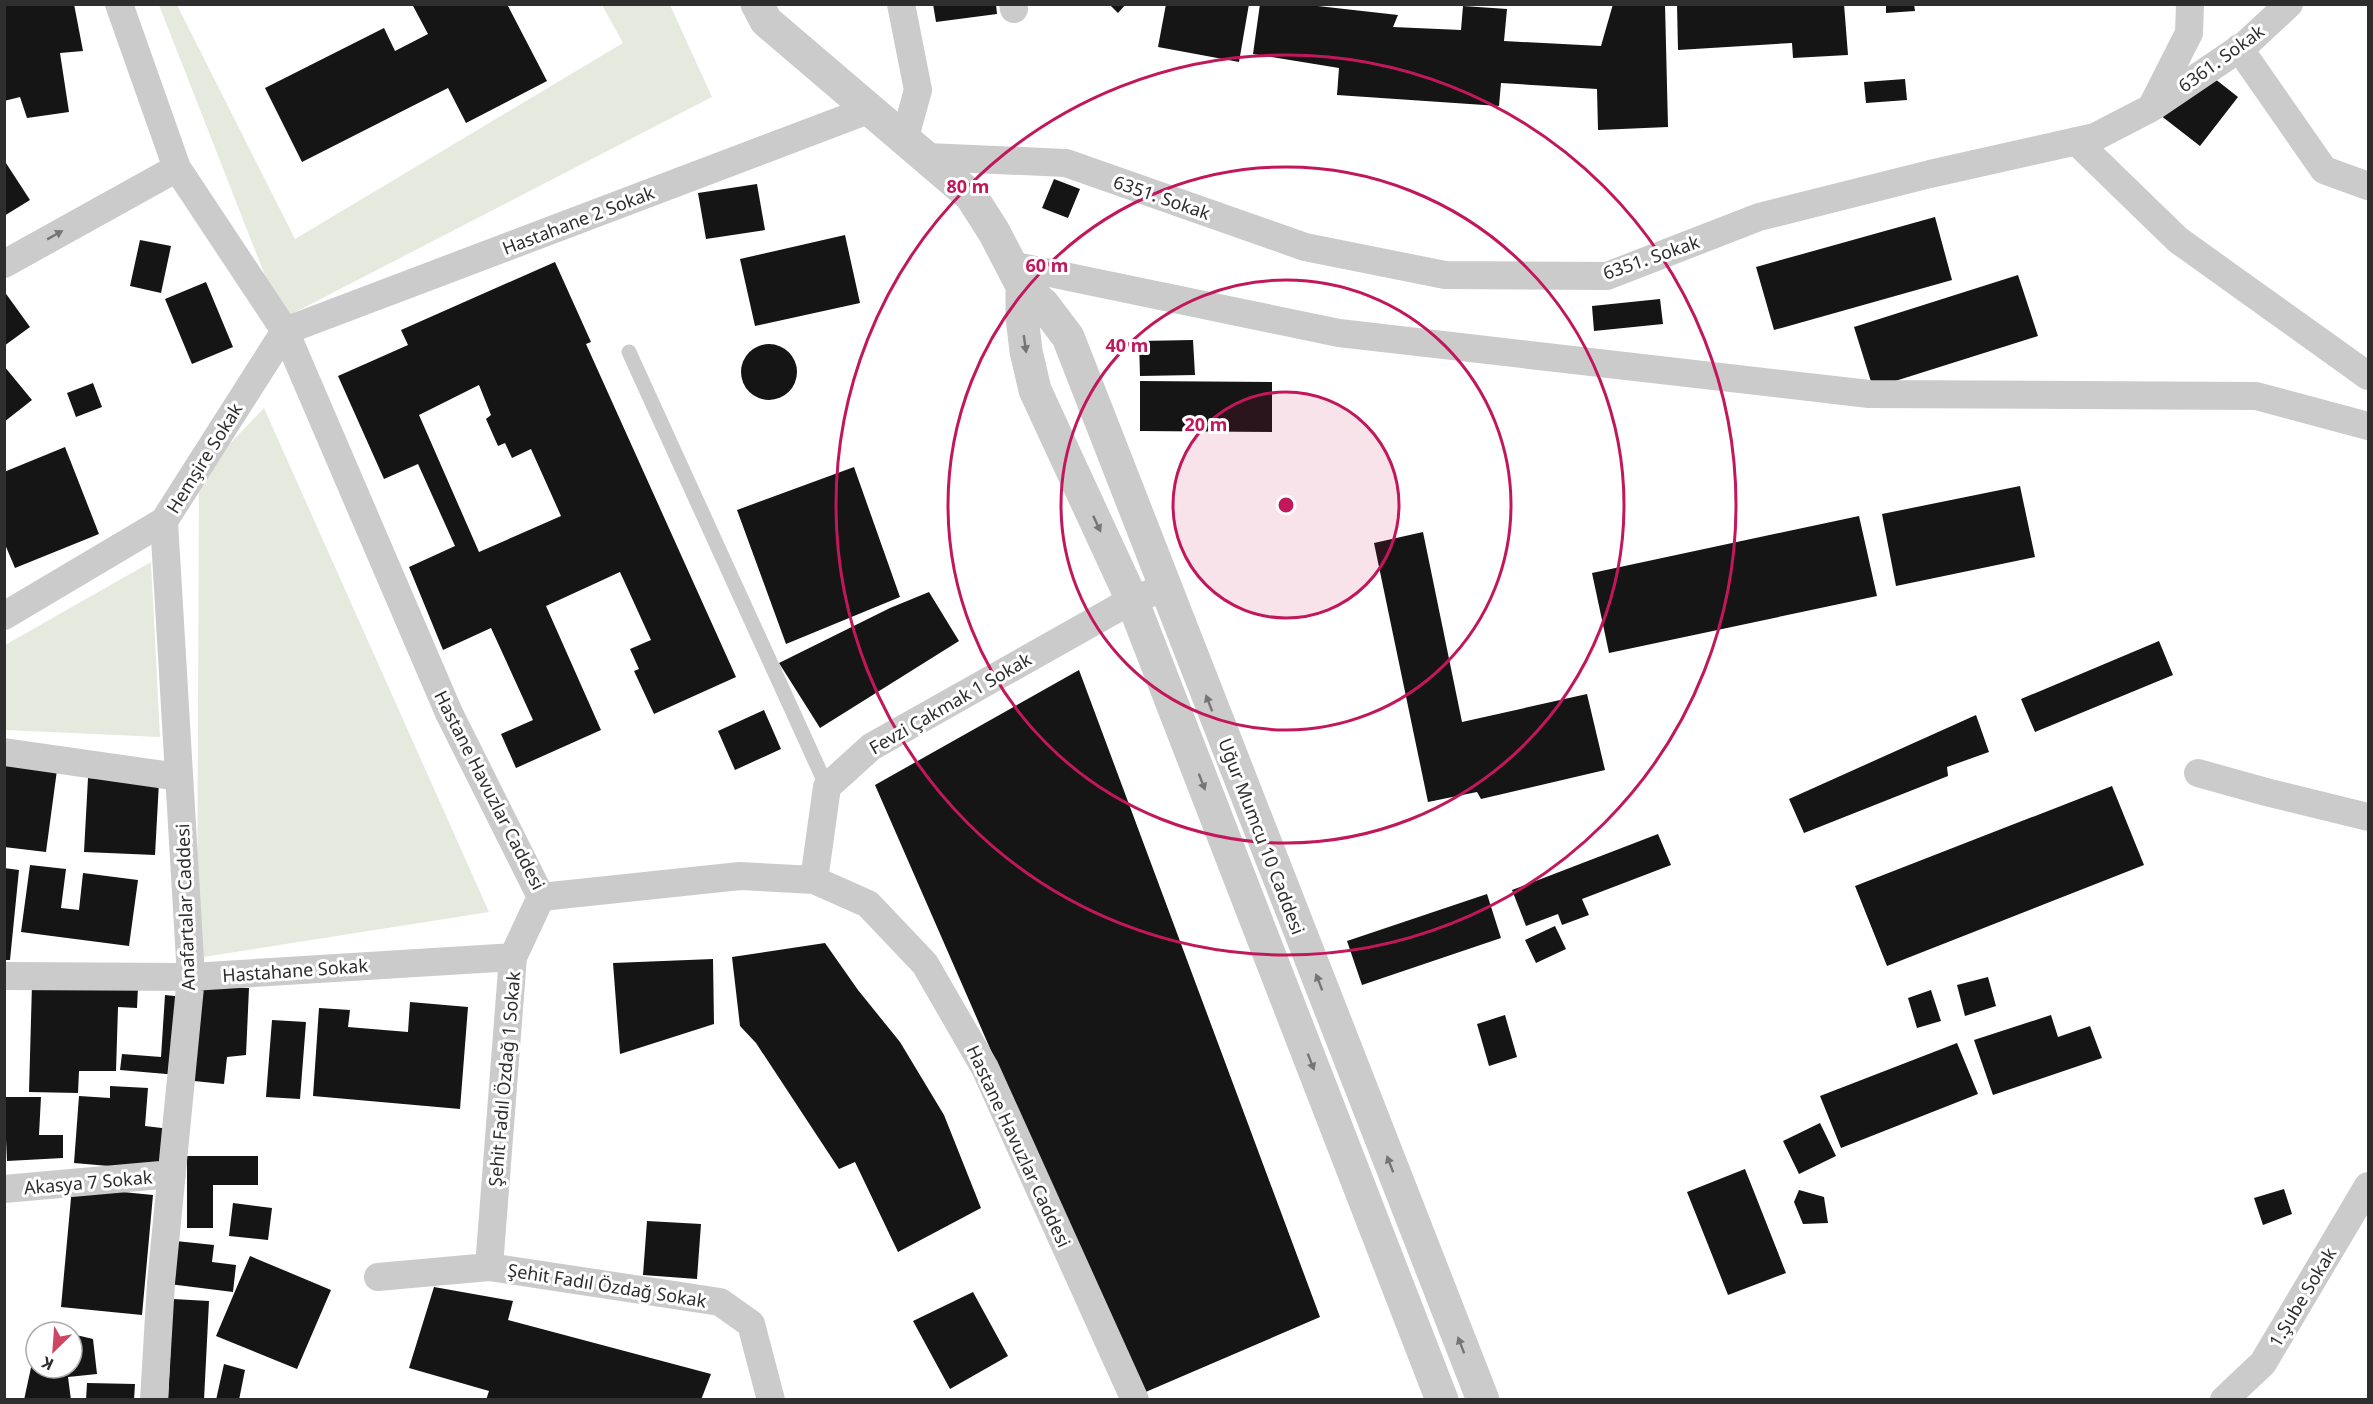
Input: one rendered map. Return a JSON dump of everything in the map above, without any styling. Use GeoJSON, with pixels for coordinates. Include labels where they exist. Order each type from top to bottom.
{"type":"FeatureCollection","features":[{"type":"Feature","properties":{"kind":"street","name":"Hastane Havuzlar Caddesi"},"geometry":{"type":"LineString","coordinates":[[119,4],[177,168],[285,330],[449,713],[542,897],[740,876],[814,880],[868,904],[925,964],[985,1068],[1135,1400]]}},
{"type":"Feature","properties":{"kind":"street","name":"Uğur Mumcu 10 Caddesi"},"geometry":{"type":"LineString","coordinates":[[757,4],[766,21],[971,196],[994,232],[1016,275],[1043,304],[1068,337],[1164,588],[1483,1400]]}},
{"type":"Feature","properties":{"kind":"street"},"geometry":{"type":"LineString","coordinates":[[901,4],[918,90],[916,147]]}},
{"type":"Feature","properties":{"kind":"street"},"geometry":{"type":"LineString","coordinates":[[2151,108],[2189,33],[2190,4]]}},
{"type":"Feature","properties":{"kind":"street","name":"6361. Sokak"},"geometry":{"type":"LineString","coordinates":[[2151,108],[2239,48],[2289,4]]}},
{"type":"Feature","properties":{"kind":"street"},"geometry":{"type":"LineString","coordinates":[[2239,48],[2325,170],[2368,186]]}},
{"type":"Feature","properties":{"kind":"street","name":"6351. Sokak"},"geometry":{"type":"LineString","coordinates":[[916,147],[1066,163],[1305,247],[1445,275],[1607,276],[1759,218],[1930,174],[2095,137],[2151,108]]}},
{"type":"Feature","properties":{"kind":"street","name":"Hastahane 2 Sokak"},"geometry":{"type":"LineString","coordinates":[[285,330],[871,109]]}},
{"type":"Feature","properties":{"kind":"street"},"geometry":{"type":"LineString","coordinates":[[2076,141],[2178,240],[2368,376]]}},
{"type":"Feature","properties":{"kind":"street"},"geometry":{"type":"LineString","coordinates":[[4,264],[177,168]]}},
{"type":"Feature","properties":{"kind":"street"},"geometry":{"type":"LineString","coordinates":[[1016,275],[1339,333],[1869,393],[2256,396],[2368,426]]}},
{"type":"Feature","properties":{"kind":"street","name":"Uğur Mumcu 10 Caddesi"},"geometry":{"type":"LineString","coordinates":[[1016,275],[1026,351],[1035,390],[1132,600],[1442,1400]]}},
{"type":"Feature","properties":{"kind":"street","name":"Hemşire Sokak"},"geometry":{"type":"LineString","coordinates":[[4,616],[164,521],[285,330]]}},
{"type":"Feature","properties":{"kind":"street","name":"Anafartalar Caddesi"},"geometry":{"type":"LineString","coordinates":[[154,1400],[161,1283],[191,977],[164,521]]}},
{"type":"Feature","properties":{"kind":"street","name":"Fevzi Çakmak 1 Sokak"},"geometry":{"type":"LineString","coordinates":[[827,787],[871,747],[1132,600],[1164,588]]}},
{"type":"Feature","properties":{"kind":"street"},"geometry":{"type":"LineString","coordinates":[[4,752],[179,777]]}},
{"type":"Feature","properties":{"kind":"street"},"geometry":{"type":"LineString","coordinates":[[2198,773],[2368,817]]}},
{"type":"Feature","properties":{"kind":"street"},"geometry":{"type":"LineString","coordinates":[[814,880],[827,787]]}},
{"type":"Feature","properties":{"kind":"street","name":"Şehit Fadıl Özdağ 1 Sokak"},"geometry":{"type":"LineString","coordinates":[[489,1267],[513,957],[542,897]]}},
{"type":"Feature","properties":{"kind":"street","name":"Hastahane Sokak"},"geometry":{"type":"LineString","coordinates":[[4,976],[191,977],[513,957]]}},
{"type":"Feature","properties":{"kind":"street","name":"Akasya 7 Sokak"},"geometry":{"type":"LineString","coordinates":[[4,1189],[172,1174]]}},
{"type":"Feature","properties":{"kind":"street","name":"1.Şube Sokak"},"geometry":{"type":"LineString","coordinates":[[2224,1400],[2263,1363],[2368,1186]]}},
{"type":"Feature","properties":{"kind":"street","name":"Şehit Fadıl Özdağ Sokak"},"geometry":{"type":"LineString","coordinates":[[378,1276],[489,1267],[720,1302],[751,1324],[771,1400]]}},
{"type":"Feature","properties":{"kind":"lane"},"geometry":{"type":"LineString","coordinates":[[629,352],[827,787]]}},
{"type":"Feature","properties":{"kind":"shaded area"},"geometry":{"type":"Polygon","coordinates":[[[159,5],[177,5],[295,239],[623,43],[602,5],[670,5],[712,97],[282,319],[159,5]]]}},
{"type":"Feature","properties":{"kind":"shaded area"},"geometry":{"type":"Polygon","coordinates":[[[264,408],[489,912],[197,958],[199,476],[264,408]]]}},
{"type":"Feature","properties":{"kind":"shaded area"},"geometry":{"type":"Polygon","coordinates":[[[151,562],[160,737],[5,730],[5,645],[151,562]]]}},
{"type":"Feature","properties":{"kind":"building"},"geometry":{"type":"Polygon","coordinates":[[[4,4],[74,4],[83,51],[60,53],[69,112],[27,118],[20,97],[4,101],[4,4]]]}},
{"type":"Feature","properties":{"kind":"building"},"geometry":{"type":"Polygon","coordinates":[[[412,4],[507,4],[547,81],[466,123],[448,88],[302,162],[265,88],[384,28],[395,51],[428,34],[412,4]]]}},
{"type":"Feature","properties":{"kind":"building"},"geometry":{"type":"Polygon","coordinates":[[[933,4],[996,4],[997,14],[936,22],[933,4]]]}},
{"type":"Feature","properties":{"kind":"building"},"geometry":{"type":"Polygon","coordinates":[[[1109,4],[1126,4],[1118,13],[1109,4]]]}},
{"type":"Feature","properties":{"kind":"building"},"geometry":{"type":"Polygon","coordinates":[[[1166,4],[1249,4],[1239,62],[1158,47],[1166,4]]]}},
{"type":"Feature","properties":{"kind":"building"},"geometry":{"type":"Polygon","coordinates":[[[1260,4],[1300,4],[1398,15],[1393,27],[1461,30],[1463,6],[1507,9],[1504,41],[1601,46],[1613,4],[1665,4],[1668,127],[1598,130],[1597,89],[1501,83],[1499,106],[1337,95],[1339,68],[1253,54],[1260,4]]]}},
{"type":"Feature","properties":{"kind":"building"},"geometry":{"type":"Polygon","coordinates":[[[1677,4],[1844,4],[1848,55],[1793,58],[1792,43],[1678,50],[1677,4]]]}},
{"type":"Feature","properties":{"kind":"building"},"geometry":{"type":"Polygon","coordinates":[[[1886,4],[1914,4],[1915,11],[1886,13],[1886,4]]]}},
{"type":"Feature","properties":{"kind":"building"},"geometry":{"type":"Polygon","coordinates":[[[2205,71],[2238,97],[2200,146],[2151,108],[2205,71]]]}},
{"type":"Feature","properties":{"kind":"building"},"geometry":{"type":"Polygon","coordinates":[[[1905,79],[1907,100],[1866,103],[1864,82],[1905,79]]]}},
{"type":"Feature","properties":{"kind":"building"},"geometry":{"type":"Polygon","coordinates":[[[4,160],[30,200],[4,216],[4,160]]]}},
{"type":"Feature","properties":{"kind":"building"},"geometry":{"type":"Polygon","coordinates":[[[1054,179],[1080,189],[1068,218],[1042,208],[1054,179]]]}},
{"type":"Feature","properties":{"kind":"building"},"geometry":{"type":"Polygon","coordinates":[[[757,184],[765,230],[706,239],[698,193],[757,184]]]}},
{"type":"Feature","properties":{"kind":"building"},"geometry":{"type":"Polygon","coordinates":[[[1935,217],[1952,280],[1774,330],[1756,267],[1935,217]]]}},
{"type":"Feature","properties":{"kind":"building"},"geometry":{"type":"Polygon","coordinates":[[[845,235],[860,303],[755,326],[740,259],[845,235]]]}},
{"type":"Feature","properties":{"kind":"building"},"geometry":{"type":"Polygon","coordinates":[[[140,240],[171,246],[161,293],[130,286],[140,240]]]}},
{"type":"Feature","properties":{"kind":"building"},"geometry":{"type":"Polygon","coordinates":[[[555,262],[591,342],[586,344],[736,677],[654,714],[634,671],[639,669],[630,649],[651,640],[620,572],[546,606],[601,730],[516,768],[501,734],[533,720],[491,628],[443,650],[409,567],[455,546],[418,464],[384,479],[338,376],[408,345],[401,330],[555,262]],[[479,385],[419,415],[479,552],[561,516],[531,449],[512,458],[505,443],[498,446],[486,419],[491,415],[479,385]]]}},
{"type":"Feature","properties":{"kind":"building"},"geometry":{"type":"Polygon","coordinates":[[[2018,275],[2038,336],[1873,388],[1854,327],[2018,275]]]}},
{"type":"Feature","properties":{"kind":"building"},"geometry":{"type":"Polygon","coordinates":[[[206,282],[233,347],[192,364],[165,299],[206,282]]]}},
{"type":"Feature","properties":{"kind":"building"},"geometry":{"type":"Polygon","coordinates":[[[4,291],[30,327],[4,346],[4,291]]]}},
{"type":"Feature","properties":{"kind":"building"},"geometry":{"type":"Polygon","coordinates":[[[1660,299],[1663,324],[1594,331],[1592,306],[1660,299]]]}},
{"type":"Feature","properties":{"kind":"building"},"geometry":{"type":"Polygon","coordinates":[[[1193,340],[1195,375],[1140,376],[1139,341],[1193,340]]]}},
{"type":"Feature","properties":{"kind":"building"},"geometry":{"type":"Polygon","coordinates":[[[764,344],[774,344],[789,352],[795,361],[797,372],[795,383],[789,392],[774,400],[764,400],[753,395],[746,388],[741,377],[741,367],[746,356],[753,349],[764,344]]]}},
{"type":"Feature","properties":{"kind":"building"},"geometry":{"type":"Polygon","coordinates":[[[4,366],[32,400],[4,422],[4,366]]]}},
{"type":"Feature","properties":{"kind":"building"},"geometry":{"type":"Polygon","coordinates":[[[1140,381],[1272,382],[1272,432],[1140,431],[1140,381]]]}},
{"type":"Feature","properties":{"kind":"building"},"geometry":{"type":"Polygon","coordinates":[[[93,383],[102,407],[76,417],[67,393],[93,383]]]}},
{"type":"Feature","properties":{"kind":"building"},"geometry":{"type":"Polygon","coordinates":[[[65,447],[99,534],[15,568],[4,542],[4,472],[65,447]]]}},
{"type":"Feature","properties":{"kind":"building"},"geometry":{"type":"Polygon","coordinates":[[[854,467],[900,597],[786,644],[737,510],[854,467]]]}},
{"type":"Feature","properties":{"kind":"building"},"geometry":{"type":"Polygon","coordinates":[[[2020,486],[2035,557],[1896,586],[1882,514],[2020,486]]]}},
{"type":"Feature","properties":{"kind":"building"},"geometry":{"type":"Polygon","coordinates":[[[1859,516],[1877,596],[1609,653],[1592,573],[1859,516]]]}},
{"type":"Feature","properties":{"kind":"building"},"geometry":{"type":"Polygon","coordinates":[[[1423,532],[1462,722],[1587,694],[1605,770],[1481,799],[1477,792],[1428,802],[1374,543],[1423,532]]]}},
{"type":"Feature","properties":{"kind":"building"},"geometry":{"type":"Polygon","coordinates":[[[929,592],[959,641],[820,728],[779,663],[890,608],[929,592]]]}},
{"type":"Feature","properties":{"kind":"building"},"geometry":{"type":"Polygon","coordinates":[[[2159,641],[2173,675],[2035,732],[2021,699],[2159,641]]]}},
{"type":"Feature","properties":{"kind":"building"},"geometry":{"type":"Polygon","coordinates":[[[1079,670],[1320,1317],[1141,1394],[875,785],[1079,670]]]}},
{"type":"Feature","properties":{"kind":"building"},"geometry":{"type":"Polygon","coordinates":[[[764,710],[781,749],[735,770],[718,731],[764,710]]]}},
{"type":"Feature","properties":{"kind":"building"},"geometry":{"type":"Polygon","coordinates":[[[1976,715],[1989,752],[1947,767],[1948,776],[1804,833],[1789,799],[1976,715]]]}},
{"type":"Feature","properties":{"kind":"building"},"geometry":{"type":"Polygon","coordinates":[[[4,763],[57,770],[46,852],[4,847],[4,763]]]}},
{"type":"Feature","properties":{"kind":"building"},"geometry":{"type":"Polygon","coordinates":[[[88,778],[159,782],[155,855],[84,852],[88,778]]]}},
{"type":"Feature","properties":{"kind":"building"},"geometry":{"type":"Polygon","coordinates":[[[2112,786],[2144,865],[1887,966],[1855,886],[2112,786]]]}},
{"type":"Feature","properties":{"kind":"building"},"geometry":{"type":"Polygon","coordinates":[[[1658,834],[1671,865],[1582,899],[1589,915],[1562,925],[1558,914],[1526,926],[1512,890],[1658,834]]]}},
{"type":"Feature","properties":{"kind":"building"},"geometry":{"type":"Polygon","coordinates":[[[30,865],[66,869],[61,908],[79,910],[83,873],[138,880],[129,946],[21,932],[30,865]]]}},
{"type":"Feature","properties":{"kind":"building"},"geometry":{"type":"Polygon","coordinates":[[[4,868],[19,870],[10,960],[4,960],[4,868]]]}},
{"type":"Feature","properties":{"kind":"building"},"geometry":{"type":"Polygon","coordinates":[[[1487,894],[1501,938],[1362,985],[1347,941],[1487,894]]]}},
{"type":"Feature","properties":{"kind":"building"},"geometry":{"type":"Polygon","coordinates":[[[1555,926],[1566,949],[1536,963],[1525,940],[1555,926]]]}},
{"type":"Feature","properties":{"kind":"building"},"geometry":{"type":"Polygon","coordinates":[[[825,943],[858,990],[900,1042],[944,1115],[981,1208],[898,1252],[855,1162],[839,1169],[756,1043],[740,1026],[732,957],[825,943]]]}},
{"type":"Feature","properties":{"kind":"building"},"geometry":{"type":"Polygon","coordinates":[[[713,959],[714,1024],[620,1054],[613,963],[713,959]]]}},
{"type":"Feature","properties":{"kind":"building"},"geometry":{"type":"Polygon","coordinates":[[[1988,977],[1996,1006],[1965,1016],[1957,985],[1988,977]]]}},
{"type":"Feature","properties":{"kind":"building"},"geometry":{"type":"Polygon","coordinates":[[[32,984],[138,987],[137,1008],[118,1007],[116,1071],[79,1071],[78,1093],[29,1092],[32,984]]]}},
{"type":"Feature","properties":{"kind":"building"},"geometry":{"type":"Polygon","coordinates":[[[200,987],[249,988],[246,1055],[227,1057],[224,1084],[194,1081],[200,987]]]}},
{"type":"Feature","properties":{"kind":"building"},"geometry":{"type":"Polygon","coordinates":[[[1931,990],[1941,1021],[1917,1028],[1908,998],[1931,990]]]}},
{"type":"Feature","properties":{"kind":"building"},"geometry":{"type":"Polygon","coordinates":[[[165,995],[184,997],[178,1075],[120,1070],[122,1054],[161,1057],[165,995]]]}},
{"type":"Feature","properties":{"kind":"building"},"geometry":{"type":"Polygon","coordinates":[[[410,1002],[468,1007],[460,1109],[313,1096],[319,1008],[350,1010],[348,1027],[408,1032],[410,1002]]]}},
{"type":"Feature","properties":{"kind":"building"},"geometry":{"type":"Polygon","coordinates":[[[1505,1015],[1517,1057],[1489,1066],[1477,1024],[1505,1015]]]}},
{"type":"Feature","properties":{"kind":"building"},"geometry":{"type":"Polygon","coordinates":[[[2051,1015],[2058,1037],[2090,1026],[2102,1058],[1993,1095],[1974,1040],[2051,1015]]]}},
{"type":"Feature","properties":{"kind":"building"},"geometry":{"type":"Polygon","coordinates":[[[272,1020],[306,1022],[300,1099],[266,1097],[272,1020]]]}},
{"type":"Feature","properties":{"kind":"building"},"geometry":{"type":"Polygon","coordinates":[[[1957,1043],[1978,1094],[1841,1148],[1820,1096],[1957,1043]]]}},
{"type":"Feature","properties":{"kind":"building"},"geometry":{"type":"Polygon","coordinates":[[[110,1086],[148,1088],[145,1126],[170,1129],[167,1171],[74,1163],[79,1096],[110,1098],[110,1086]]]}},
{"type":"Feature","properties":{"kind":"building"},"geometry":{"type":"Polygon","coordinates":[[[4,1097],[41,1097],[39,1135],[63,1135],[63,1158],[7,1161],[4,1097]]]}},
{"type":"Feature","properties":{"kind":"building"},"geometry":{"type":"Polygon","coordinates":[[[1820,1123],[1836,1156],[1799,1174],[1783,1141],[1820,1123]]]}},
{"type":"Feature","properties":{"kind":"building"},"geometry":{"type":"Polygon","coordinates":[[[187,1156],[258,1156],[258,1185],[213,1185],[213,1228],[187,1228],[187,1156]]]}},
{"type":"Feature","properties":{"kind":"building"},"geometry":{"type":"Polygon","coordinates":[[[1745,1169],[1786,1273],[1728,1295],[1687,1192],[1745,1169]]]}},
{"type":"Feature","properties":{"kind":"building"},"geometry":{"type":"Polygon","coordinates":[[[72,1187],[153,1195],[142,1315],[61,1307],[72,1187]]]}},
{"type":"Feature","properties":{"kind":"building"},"geometry":{"type":"Polygon","coordinates":[[[2284,1189],[2292,1214],[2263,1225],[2254,1198],[2284,1189]]]}},
{"type":"Feature","properties":{"kind":"building"},"geometry":{"type":"Polygon","coordinates":[[[1799,1190],[1824,1197],[1828,1223],[1803,1224],[1794,1202],[1799,1190]]]}},
{"type":"Feature","properties":{"kind":"building"},"geometry":{"type":"Polygon","coordinates":[[[233,1203],[272,1208],[268,1240],[229,1236],[233,1203]]]}},
{"type":"Feature","properties":{"kind":"building"},"geometry":{"type":"Polygon","coordinates":[[[647,1221],[701,1224],[697,1279],[643,1275],[647,1221]]]}},
{"type":"Feature","properties":{"kind":"building"},"geometry":{"type":"Polygon","coordinates":[[[176,1241],[214,1245],[212,1262],[236,1265],[233,1292],[161,1283],[176,1241]]]}},
{"type":"Feature","properties":{"kind":"building"},"geometry":{"type":"Polygon","coordinates":[[[250,1256],[331,1290],[297,1369],[216,1336],[250,1256]]]}},
{"type":"Feature","properties":{"kind":"building"},"geometry":{"type":"Polygon","coordinates":[[[434,1287],[513,1301],[508,1320],[711,1374],[701,1400],[486,1400],[489,1391],[409,1368],[434,1287]]]}},
{"type":"Feature","properties":{"kind":"building"},"geometry":{"type":"Polygon","coordinates":[[[973,1292],[1008,1356],[950,1389],[913,1321],[973,1292]]]}},
{"type":"Feature","properties":{"kind":"building"},"geometry":{"type":"Polygon","coordinates":[[[173,1299],[209,1301],[204,1400],[168,1400],[173,1299]]]}},
{"type":"Feature","properties":{"kind":"building"},"geometry":{"type":"Polygon","coordinates":[[[84,1337],[93,1339],[97,1374],[84,1375],[84,1337]]]}},
{"type":"Feature","properties":{"kind":"building"},"geometry":{"type":"Polygon","coordinates":[[[224,1364],[245,1370],[239,1400],[216,1400],[224,1364]]]}},
{"type":"Feature","properties":{"kind":"building"},"geometry":{"type":"Polygon","coordinates":[[[28,1380],[68,1380],[71,1400],[24,1400],[28,1380]]]}},
{"type":"Feature","properties":{"kind":"building"},"geometry":{"type":"Polygon","coordinates":[[[87,1383],[135,1384],[134,1400],[86,1400],[87,1383]]]}}]}
